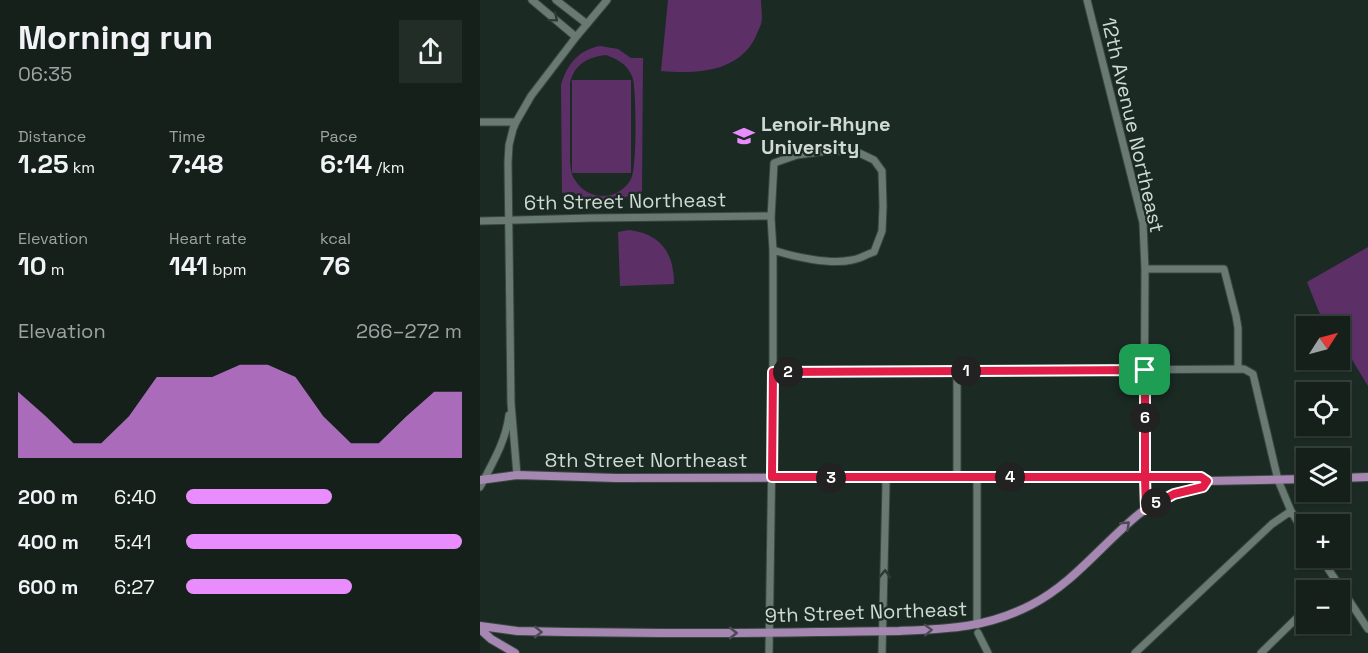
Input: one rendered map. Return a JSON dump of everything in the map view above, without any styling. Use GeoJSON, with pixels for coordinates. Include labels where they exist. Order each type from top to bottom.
{"type":"FeatureCollection","features":[{"type":"Feature","properties":{"kind":"main road","name":"8th Street Northeast"},"geometry":{"type":"LineString","coordinates":[[481,482],[517,475],[616,478],[1201,477],[1207,481]]}},
{"type":"Feature","properties":{"kind":"main road"},"geometry":{"type":"LineString","coordinates":[[1350,478],[1368,477]]}},
{"type":"Feature","properties":{"kind":"main road"},"geometry":{"type":"LineString","coordinates":[[1207,481],[1296,479]]}},
{"type":"Feature","properties":{"kind":"main road","name":"9th Street Northeast"},"geometry":{"type":"LineString","coordinates":[[480,628],[517,631],[770,633],[977,629],[1052,593],[1146,509],[1174,494],[1203,487],[1207,481]]}},
{"type":"Feature","properties":{"kind":"main road"},"geometry":{"type":"LineString","coordinates":[[480,628],[491,639],[515,653]]}},
{"type":"Feature","properties":{"kind":"street"},"geometry":{"type":"LineString","coordinates":[[532,0],[576,37]]}},
{"type":"Feature","properties":{"kind":"street"},"geometry":{"type":"LineString","coordinates":[[555,0],[587,24]]}},
{"type":"Feature","properties":{"kind":"street"},"geometry":{"type":"LineString","coordinates":[[517,475],[511,403],[509,145],[516,122],[531,96],[607,0]]}},
{"type":"Feature","properties":{"kind":"street","name":"12th Avenue Northeast"},"geometry":{"type":"LineString","coordinates":[[1087,0],[1143,223],[1146,509]]}},
{"type":"Feature","properties":{"kind":"street"},"geometry":{"type":"LineString","coordinates":[[480,122],[516,122]]}},
{"type":"Feature","properties":{"kind":"street"},"geometry":{"type":"LineString","coordinates":[[769,653],[773,372],[771,216],[774,164],[797,155],[827,152],[855,151],[874,160],[882,171],[884,206],[882,231],[874,252],[852,260],[830,261],[791,256],[773,250]]}},
{"type":"Feature","properties":{"kind":"street","name":"6th Street Northeast"},"geometry":{"type":"LineString","coordinates":[[480,221],[771,216]]}},
{"type":"Feature","properties":{"kind":"street"},"geometry":{"type":"LineString","coordinates":[[1145,269],[1224,269],[1237,322],[1238,369]]}},
{"type":"Feature","properties":{"kind":"street"},"geometry":{"type":"LineString","coordinates":[[773,372],[1244,369],[1253,374],[1278,480],[1296,519]]}},
{"type":"Feature","properties":{"kind":"street"},"geometry":{"type":"LineString","coordinates":[[957,371],[957,477]]}},
{"type":"Feature","properties":{"kind":"street"},"geometry":{"type":"LineString","coordinates":[[481,482],[503,440],[511,403]]}},
{"type":"Feature","properties":{"kind":"street"},"geometry":{"type":"LineString","coordinates":[[977,477],[977,629],[988,653]]}},
{"type":"Feature","properties":{"kind":"street"},"geometry":{"type":"LineString","coordinates":[[882,653],[886,537],[885,478]]}},
{"type":"Feature","properties":{"kind":"street"},"geometry":{"type":"LineString","coordinates":[[1135,653],[1272,524],[1291,511]]}},
{"type":"Feature","properties":{"kind":"street"},"geometry":{"type":"LineString","coordinates":[[1350,602],[1368,629]]}},
{"type":"Feature","properties":{"kind":"street"},"geometry":{"type":"LineString","coordinates":[[1261,653],[1296,619]]}},
{"type":"Feature","properties":{"kind":"shaded area"},"geometry":{"type":"Polygon","coordinates":[[[668,0],[761,0],[761,24],[748,48],[739,58],[727,64],[702,71],[661,71],[668,0]]]}},
{"type":"Feature","properties":{"kind":"shaded area"},"geometry":{"type":"Polygon","coordinates":[[[600,46],[618,49],[631,58],[643,58],[642,192],[607,204],[589,202],[573,192],[562,193],[561,85],[570,64],[593,48],[600,46]],[[606,55],[582,63],[575,71],[570,83],[572,174],[581,187],[588,192],[603,196],[619,192],[631,179],[635,149],[633,79],[624,64],[606,55]]]}},
{"type":"Feature","properties":{"kind":"shaded area"},"geometry":{"type":"Polygon","coordinates":[[[572,80],[631,80],[631,173],[572,173],[572,80]]]}},
{"type":"Feature","properties":{"kind":"shaded area"},"geometry":{"type":"Polygon","coordinates":[[[629,230],[650,236],[664,247],[671,263],[674,284],[620,286],[618,232],[629,230]]]}},
{"type":"Feature","properties":{"kind":"shaded area"},"geometry":{"type":"Polygon","coordinates":[[[1368,247],[1368,386],[1350,356],[1350,316],[1322,316],[1307,282],[1368,247]]]}},
{"type":"Feature","properties":{"kind":"place","name":"Lenoir-Rhyne University"},"geometry":{"type":"Point","coordinates":[744,136]}},
{"type":"Feature","properties":{"kind":"route"},"geometry":{"type":"LineString","coordinates":[[1145,370],[773,372],[772,477],[1145,477],[1146,509],[1174,494],[1203,487],[1207,481],[1201,477],[1145,477],[1145,370]]}}]}
